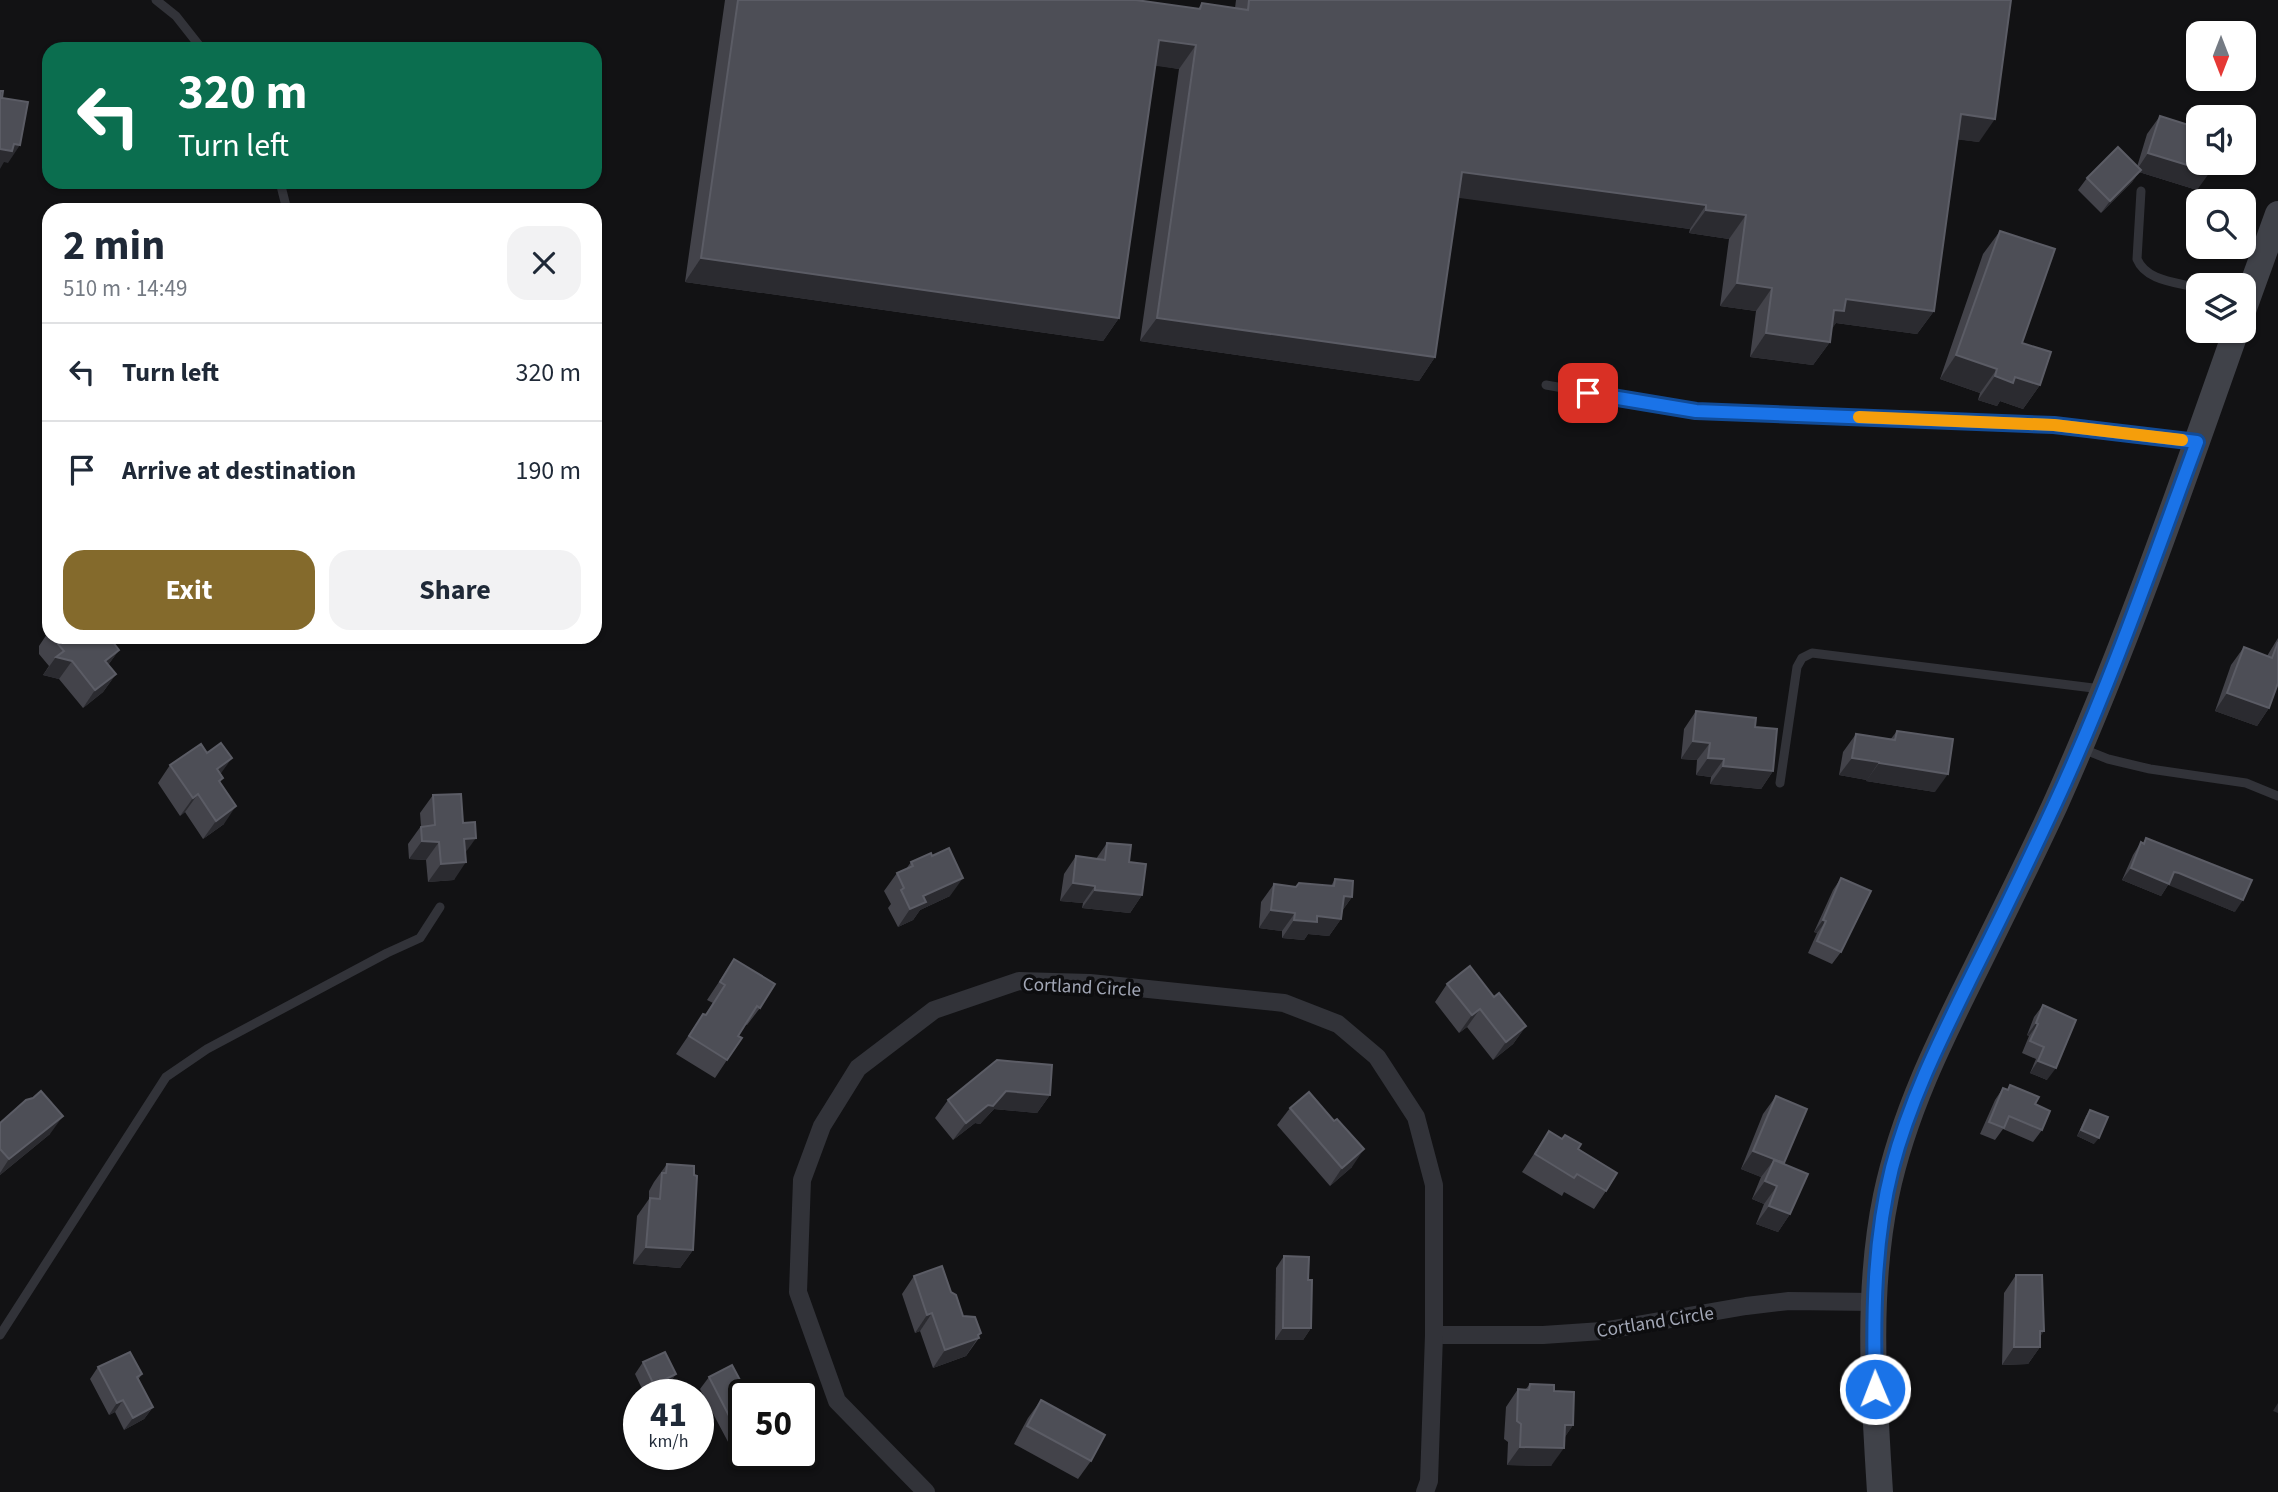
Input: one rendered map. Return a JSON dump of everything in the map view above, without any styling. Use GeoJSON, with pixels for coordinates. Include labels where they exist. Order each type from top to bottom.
{"type":"FeatureCollection","features":[{"type":"Feature","properties":{"kind":"main road"},"geometry":{"type":"LineString","coordinates":[[2255,273],[2278,214]]}},
{"type":"Feature","properties":{"kind":"main road"},"geometry":{"type":"LineString","coordinates":[[1881,1492],[1874,1376],[1875,1302],[1878,1251],[1892,1168],[1937,1044],[2006,907],[2103,689],[2232,343]]}},
{"type":"Feature","properties":{"kind":"street","name":"Cortland Circle"},"geometry":{"type":"LineString","coordinates":[[926,1492],[837,1401],[797,1292],[802,1180],[822,1126],[858,1068],[934,1010],[1019,981],[1090,983],[1284,1003],[1338,1024],[1377,1057],[1416,1117],[1434,1185],[1434,1335],[1429,1481],[1425,1492]]}},
{"type":"Feature","properties":{"kind":"street","name":"Cortland Circle"},"geometry":{"type":"LineString","coordinates":[[1434,1335],[1544,1335],[1602,1331],[1789,1301],[1875,1302]]}},
{"type":"Feature","properties":{"kind":"lane"},"geometry":{"type":"LineString","coordinates":[[156,0],[176,16],[196,42]]}},
{"type":"Feature","properties":{"kind":"lane"},"geometry":{"type":"LineString","coordinates":[[2141,191],[2137,259],[2141,268],[2149,275],[2186,285]]}},
{"type":"Feature","properties":{"kind":"lane"},"geometry":{"type":"LineString","coordinates":[[1546,385],[1696,411],[2054,425],[2197,442]]}},
{"type":"Feature","properties":{"kind":"lane"},"geometry":{"type":"LineString","coordinates":[[1780,783],[1797,667],[1801,658],[1812,653],[2103,689]]}},
{"type":"Feature","properties":{"kind":"lane"},"geometry":{"type":"LineString","coordinates":[[2079,747],[2119,762],[2246,783],[2278,796]]}},
{"type":"Feature","properties":{"kind":"lane"},"geometry":{"type":"LineString","coordinates":[[0,1335],[166,1077],[207,1049],[420,938],[440,907]]}},
{"type":"Feature","properties":{"kind":"building"},"geometry":{"type":"Polygon","coordinates":[[[738,0],[1136,0],[1200,9],[1202,3],[1248,10],[1249,0],[2011,0],[1995,119],[1961,114],[1934,311],[1846,299],[1844,311],[1834,310],[1830,342],[1766,333],[1772,288],[1737,283],[1746,215],[1706,210],[1706,205],[1462,172],[1435,357],[1157,318],[1196,45],[1159,40],[1119,318],[701,258],[738,0]]]}},
{"type":"Feature","properties":{"kind":"building"},"geometry":{"type":"Polygon","coordinates":[[[0,91],[3,91],[2,98],[28,102],[20,145],[14,144],[12,151],[0,149],[0,91]]]}},
{"type":"Feature","properties":{"kind":"building"},"geometry":{"type":"Polygon","coordinates":[[[2160,116],[2186,124],[2186,165],[2148,153],[2160,116]]]}},
{"type":"Feature","properties":{"kind":"building"},"geometry":{"type":"Polygon","coordinates":[[[2118,147],[2141,170],[2110,201],[2087,178],[2118,147]]]}},
{"type":"Feature","properties":{"kind":"building"},"geometry":{"type":"Polygon","coordinates":[[[2000,231],[2055,249],[2022,343],[2051,352],[2040,385],[2015,377],[2013,383],[1995,376],[1997,369],[1956,355],[2000,231]]]}},
{"type":"Feature","properties":{"kind":"building"},"geometry":{"type":"Polygon","coordinates":[[[2278,642],[2278,683],[2269,708],[2227,693],[2244,647],[2272,658],[2278,642]]]}},
{"type":"Feature","properties":{"kind":"building"},"geometry":{"type":"Polygon","coordinates":[[[58,644],[114,644],[119,650],[105,661],[116,674],[95,690],[72,661],[56,657],[64,651],[58,644]]]}},
{"type":"Feature","properties":{"kind":"building"},"geometry":{"type":"Polygon","coordinates":[[[1696,711],[1756,718],[1755,727],[1777,729],[1773,771],[1723,766],[1724,759],[1708,758],[1710,743],[1693,741],[1696,711]]]}},
{"type":"Feature","properties":{"kind":"building"},"geometry":{"type":"Polygon","coordinates":[[[1897,731],[1953,739],[1948,774],[1852,758],[1856,734],[1895,740],[1897,731]]]}},
{"type":"Feature","properties":{"kind":"building"},"geometry":{"type":"Polygon","coordinates":[[[221,743],[232,758],[217,769],[223,778],[219,781],[236,806],[216,821],[198,794],[193,798],[170,765],[201,744],[207,753],[221,743]]]}},
{"type":"Feature","properties":{"kind":"building"},"geometry":{"type":"Polygon","coordinates":[[[461,794],[463,823],[475,822],[476,838],[464,839],[466,862],[441,864],[439,842],[422,841],[421,827],[435,825],[433,795],[461,794]]]}},
{"type":"Feature","properties":{"kind":"building"},"geometry":{"type":"Polygon","coordinates":[[[2146,838],[2252,880],[2243,900],[2179,873],[2174,872],[2169,884],[2131,868],[2141,842],[2144,844],[2146,838]]]}},
{"type":"Feature","properties":{"kind":"building"},"geometry":{"type":"Polygon","coordinates":[[[1107,843],[1131,845],[1129,862],[1146,864],[1142,895],[1095,890],[1095,886],[1073,883],[1076,856],[1105,860],[1107,843]]]}},
{"type":"Feature","properties":{"kind":"building"},"geometry":{"type":"Polygon","coordinates":[[[949,848],[963,878],[923,896],[926,902],[910,909],[897,873],[913,866],[911,862],[949,848]]]}},
{"type":"Feature","properties":{"kind":"building"},"geometry":{"type":"Polygon","coordinates":[[[1841,878],[1871,891],[1841,952],[1817,941],[1841,878]]]}},
{"type":"Feature","properties":{"kind":"building"},"geometry":{"type":"Polygon","coordinates":[[[1335,879],[1353,881],[1352,897],[1344,896],[1341,919],[1317,916],[1317,922],[1294,920],[1295,913],[1271,910],[1274,884],[1296,887],[1299,883],[1334,886],[1335,879]]]}},
{"type":"Feature","properties":{"kind":"building"},"geometry":{"type":"Polygon","coordinates":[[[734,959],[775,984],[738,1036],[742,1038],[727,1060],[689,1036],[725,985],[720,982],[734,959]]]}},
{"type":"Feature","properties":{"kind":"building"},"geometry":{"type":"Polygon","coordinates":[[[1470,966],[1494,997],[1499,993],[1526,1026],[1506,1042],[1480,1009],[1472,1015],[1447,984],[1470,966]]]}},
{"type":"Feature","properties":{"kind":"building"},"geometry":{"type":"Polygon","coordinates":[[[2043,1005],[2076,1020],[2056,1068],[2038,1061],[2044,1047],[2030,1041],[2043,1005]]]}},
{"type":"Feature","properties":{"kind":"building"},"geometry":{"type":"Polygon","coordinates":[[[997,1060],[1052,1065],[1050,1095],[1006,1091],[993,1106],[988,1105],[966,1123],[948,1100],[997,1060]]]}},
{"type":"Feature","properties":{"kind":"building"},"geometry":{"type":"Polygon","coordinates":[[[2010,1085],[2039,1097],[2035,1104],[2050,1111],[2042,1130],[2009,1116],[2004,1128],[1989,1122],[2003,1088],[2008,1090],[2010,1085]]]}},
{"type":"Feature","properties":{"kind":"building"},"geometry":{"type":"Polygon","coordinates":[[[41,1091],[63,1116],[9,1159],[0,1149],[0,1123],[26,1100],[41,1091]]]}},
{"type":"Feature","properties":{"kind":"building"},"geometry":{"type":"Polygon","coordinates":[[[1309,1092],[1334,1121],[1337,1119],[1364,1149],[1342,1168],[1290,1108],[1309,1092]]]}},
{"type":"Feature","properties":{"kind":"building"},"geometry":{"type":"Polygon","coordinates":[[[1776,1096],[1807,1109],[1784,1163],[1753,1151],[1776,1096]]]}},
{"type":"Feature","properties":{"kind":"building"},"geometry":{"type":"Polygon","coordinates":[[[2090,1110],[2108,1117],[2099,1138],[2081,1130],[2090,1110]]]}},
{"type":"Feature","properties":{"kind":"building"},"geometry":{"type":"Polygon","coordinates":[[[1549,1131],[1562,1139],[1565,1135],[1581,1144],[1578,1149],[1617,1173],[1606,1191],[1577,1174],[1574,1178],[1535,1154],[1549,1131]]]}},
{"type":"Feature","properties":{"kind":"building"},"geometry":{"type":"Polygon","coordinates":[[[1774,1160],[1808,1174],[1790,1214],[1769,1206],[1777,1186],[1765,1181],[1774,1160]]]}},
{"type":"Feature","properties":{"kind":"building"},"geometry":{"type":"Polygon","coordinates":[[[667,1164],[694,1166],[694,1175],[697,1176],[693,1250],[646,1247],[650,1198],[660,1199],[662,1173],[666,1173],[667,1164]]]}},
{"type":"Feature","properties":{"kind":"building"},"geometry":{"type":"Polygon","coordinates":[[[1284,1256],[1309,1257],[1308,1280],[1312,1280],[1311,1328],[1283,1328],[1284,1256]]]}},
{"type":"Feature","properties":{"kind":"building"},"geometry":{"type":"Polygon","coordinates":[[[942,1266],[963,1316],[975,1317],[981,1333],[979,1338],[945,1350],[932,1313],[927,1315],[914,1276],[942,1266]]]}},
{"type":"Feature","properties":{"kind":"building"},"geometry":{"type":"Polygon","coordinates":[[[2016,1275],[2042,1275],[2044,1331],[2040,1331],[2040,1347],[2014,1347],[2016,1275]]]}},
{"type":"Feature","properties":{"kind":"building"},"geometry":{"type":"Polygon","coordinates":[[[130,1352],[142,1374],[137,1377],[153,1407],[133,1418],[123,1400],[117,1403],[98,1367],[130,1352]]]}},
{"type":"Feature","properties":{"kind":"building"},"geometry":{"type":"Polygon","coordinates":[[[665,1352],[676,1374],[666,1379],[651,1379],[643,1362],[665,1352]]]}},
{"type":"Feature","properties":{"kind":"building"},"geometry":{"type":"Polygon","coordinates":[[[732,1365],[739,1379],[728,1379],[728,1414],[714,1387],[714,1379],[709,1377],[732,1365]]]}},
{"type":"Feature","properties":{"kind":"building"},"geometry":{"type":"Polygon","coordinates":[[[1530,1384],[1554,1385],[1554,1391],[1574,1392],[1573,1425],[1565,1425],[1564,1448],[1520,1447],[1521,1424],[1517,1421],[1518,1389],[1529,1390],[1530,1384]]]}},
{"type":"Feature","properties":{"kind":"building"},"geometry":{"type":"Polygon","coordinates":[[[1041,1400],[1105,1435],[1091,1461],[1027,1426],[1041,1400]]]}},
{"type":"Feature","properties":{"kind":"slow traffic"},"geometry":{"type":"LineString","coordinates":[[1859,417],[2054,425],[2182,440]]}},
{"type":"Feature","properties":{"kind":"route"},"geometry":{"type":"LineString","coordinates":[[1588,393],[1696,411],[2054,425],[2197,442],[2121,645],[2055,804],[1937,1044],[1903,1135],[1885,1199],[1878,1251],[1875,1389]]}}]}
